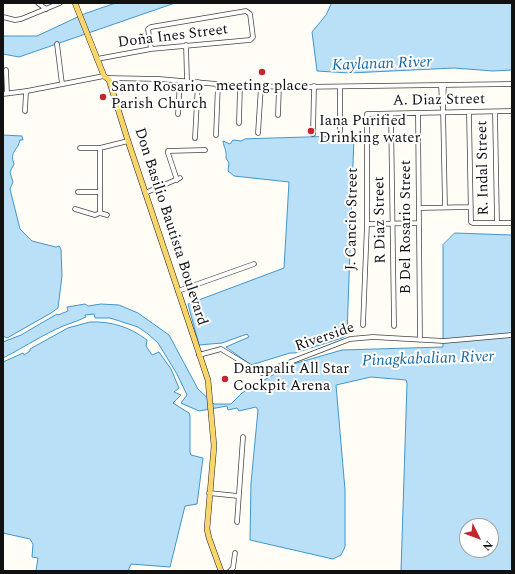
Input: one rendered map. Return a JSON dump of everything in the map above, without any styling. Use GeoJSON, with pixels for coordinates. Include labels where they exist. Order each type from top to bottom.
{"type":"FeatureCollection","features":[{"type":"Feature","properties":{"kind":"main road","name":"Don Basilio Bautista Boulevard"},"geometry":{"type":"LineString","coordinates":[[75,3],[97,59],[111,87],[208,380],[214,446],[207,529],[221,571]]}},
{"type":"Feature","properties":{"kind":"street"},"geometry":{"type":"LineString","coordinates":[[38,3],[46,9]]}},
{"type":"Feature","properties":{"kind":"street"},"geometry":{"type":"LineString","coordinates":[[3,17],[15,20],[21,19],[60,3]]}},
{"type":"Feature","properties":{"kind":"street","name":"Doña Ines Street"},"geometry":{"type":"LineString","coordinates":[[97,59],[151,49],[250,40],[253,36],[250,14],[246,11],[151,27],[147,32],[151,49]]}},
{"type":"Feature","properties":{"kind":"street"},"geometry":{"type":"LineString","coordinates":[[57,44],[62,84]]}},
{"type":"Feature","properties":{"kind":"street"},"geometry":{"type":"LineString","coordinates":[[186,45],[187,81]]}},
{"type":"Feature","properties":{"kind":"street"},"geometry":{"type":"LineString","coordinates":[[6,70],[5,94],[106,77],[159,79],[240,86],[340,87],[512,84]]}},
{"type":"Feature","properties":{"kind":"street"},"geometry":{"type":"LineString","coordinates":[[178,114],[180,81]]}},
{"type":"Feature","properties":{"kind":"street"},"geometry":{"type":"LineString","coordinates":[[195,138],[198,82]]}},
{"type":"Feature","properties":{"kind":"street"},"geometry":{"type":"LineString","coordinates":[[216,135],[218,84]]}},
{"type":"Feature","properties":{"kind":"street"},"geometry":{"type":"LineString","coordinates":[[443,85],[442,104],[445,207]]}},
{"type":"Feature","properties":{"kind":"street"},"geometry":{"type":"LineString","coordinates":[[239,123],[240,86]]}},
{"type":"Feature","properties":{"kind":"street"},"geometry":{"type":"LineString","coordinates":[[258,133],[261,86]]}},
{"type":"Feature","properties":{"kind":"street"},"geometry":{"type":"LineString","coordinates":[[278,115],[279,86]]}},
{"type":"Feature","properties":{"kind":"street"},"geometry":{"type":"LineString","coordinates":[[314,86],[314,134]]}},
{"type":"Feature","properties":{"kind":"street"},"geometry":{"type":"LineString","coordinates":[[340,87],[340,131]]}},
{"type":"Feature","properties":{"kind":"street"},"geometry":{"type":"LineString","coordinates":[[25,111],[26,91]]}},
{"type":"Feature","properties":{"kind":"street","name":"A. Diaz Street"},"geometry":{"type":"LineString","coordinates":[[366,114],[418,114],[443,110],[469,113],[512,111]]}},
{"type":"Feature","properties":{"kind":"street","name":"R. Indal Street"},"geometry":{"type":"LineString","coordinates":[[495,112],[497,223]]}},
{"type":"Feature","properties":{"kind":"street"},"geometry":{"type":"LineString","coordinates":[[469,113],[472,223],[512,223]]}},
{"type":"Feature","properties":{"kind":"street","name":"J. Cancio Street"},"geometry":{"type":"LineString","coordinates":[[363,325],[367,224],[366,114]]}},
{"type":"Feature","properties":{"kind":"street","name":"R Diaz Street"},"geometry":{"type":"LineString","coordinates":[[391,114],[394,326]]}},
{"type":"Feature","properties":{"kind":"street","name":"B Del Rosario Street"},"geometry":{"type":"LineString","coordinates":[[418,114],[420,340]]}},
{"type":"Feature","properties":{"kind":"street"},"geometry":{"type":"LineString","coordinates":[[80,148],[100,148],[128,142]]}},
{"type":"Feature","properties":{"kind":"street"},"geometry":{"type":"LineString","coordinates":[[100,148],[100,213]]}},
{"type":"Feature","properties":{"kind":"street"},"geometry":{"type":"LineString","coordinates":[[145,193],[178,179],[168,151],[206,150]]}},
{"type":"Feature","properties":{"kind":"street"},"geometry":{"type":"LineString","coordinates":[[78,192],[100,192]]}},
{"type":"Feature","properties":{"kind":"street"},"geometry":{"type":"LineString","coordinates":[[419,208],[471,207]]}},
{"type":"Feature","properties":{"kind":"street"},"geometry":{"type":"LineString","coordinates":[[76,209],[95,215],[100,213],[107,215]]}},
{"type":"Feature","properties":{"kind":"street"},"geometry":{"type":"LineString","coordinates":[[367,224],[419,223]]}},
{"type":"Feature","properties":{"kind":"street"},"geometry":{"type":"LineString","coordinates":[[178,291],[254,264]]}},
{"type":"Feature","properties":{"kind":"street"},"geometry":{"type":"LineString","coordinates":[[420,340],[444,342],[512,335]]}},
{"type":"Feature","properties":{"kind":"street","name":"Riverside"},"geometry":{"type":"LineString","coordinates":[[199,355],[221,349],[262,373],[350,339],[373,337],[420,340]]}},
{"type":"Feature","properties":{"kind":"street"},"geometry":{"type":"LineString","coordinates":[[237,522],[243,437]]}},
{"type":"Feature","properties":{"kind":"street"},"geometry":{"type":"LineString","coordinates":[[209,493],[238,496]]}},
{"type":"Feature","properties":{"kind":"street"},"geometry":{"type":"LineString","coordinates":[[230,571],[233,568],[235,553]]}},
{"type":"Feature","properties":{"kind":"water"},"geometry":{"type":"Polygon","coordinates":[[[116,3],[175,3],[19,57],[3,54],[3,36],[37,36],[84,14],[116,3]]]}},
{"type":"Feature","properties":{"kind":"water","name":"Kaylanan River"},"geometry":{"type":"Polygon","coordinates":[[[332,3],[512,3],[512,70],[493,71],[454,68],[350,73],[317,71],[312,32],[326,15],[332,3]]]}},
{"type":"Feature","properties":{"kind":"water"},"geometry":{"type":"Polygon","coordinates":[[[3,135],[22,136],[23,140],[20,140],[18,147],[13,154],[14,164],[10,172],[13,182],[10,189],[20,229],[32,241],[56,247],[59,246],[61,249],[62,276],[58,308],[7,338],[3,336],[3,135]]]}},
{"type":"Feature","properties":{"kind":"water"},"geometry":{"type":"Polygon","coordinates":[[[354,136],[347,335],[295,353],[290,353],[251,365],[226,347],[249,337],[247,334],[222,343],[199,345],[188,304],[284,268],[289,182],[234,176],[228,171],[229,163],[226,158],[223,141],[230,144],[233,140],[241,141],[245,139],[354,136]]]}},
{"type":"Feature","properties":{"kind":"water","name":"Pinagkabalian River"},"geometry":{"type":"Polygon","coordinates":[[[455,233],[512,235],[512,571],[401,571],[406,380],[371,377],[336,385],[345,490],[345,547],[341,555],[333,559],[250,540],[251,483],[258,410],[256,407],[239,411],[237,408],[228,410],[227,406],[199,411],[181,403],[187,395],[177,374],[158,343],[138,327],[110,318],[95,318],[94,314],[85,315],[86,317],[56,329],[3,358],[3,342],[21,335],[57,314],[58,315],[68,311],[67,307],[85,304],[88,306],[101,304],[119,305],[138,313],[169,335],[198,389],[214,404],[231,404],[242,393],[290,365],[342,350],[443,347],[443,245],[455,233]]]}},
{"type":"Feature","properties":{"kind":"water"},"geometry":{"type":"Polygon","coordinates":[[[90,322],[113,324],[127,328],[141,335],[147,340],[146,346],[152,355],[159,352],[171,369],[179,388],[174,392],[181,395],[173,403],[189,413],[190,416],[190,452],[191,455],[203,458],[197,504],[185,506],[170,567],[131,564],[128,571],[36,571],[38,558],[32,557],[33,544],[30,539],[3,533],[3,362],[23,353],[24,355],[30,351],[30,349],[68,328],[90,322]]]}},
{"type":"Feature","properties":{"kind":"place","name":"meeting place"},"geometry":{"type":"Point","coordinates":[262,72]}},
{"type":"Feature","properties":{"kind":"place","name":"Santo Rosario Parish Church"},"geometry":{"type":"Point","coordinates":[103,97]}},
{"type":"Feature","properties":{"kind":"place","name":"Iana Purified Drinking water"},"geometry":{"type":"Point","coordinates":[311,131]}},
{"type":"Feature","properties":{"kind":"place","name":"Dampalit All Star Cockpit Arena"},"geometry":{"type":"Point","coordinates":[225,379]}}]}
